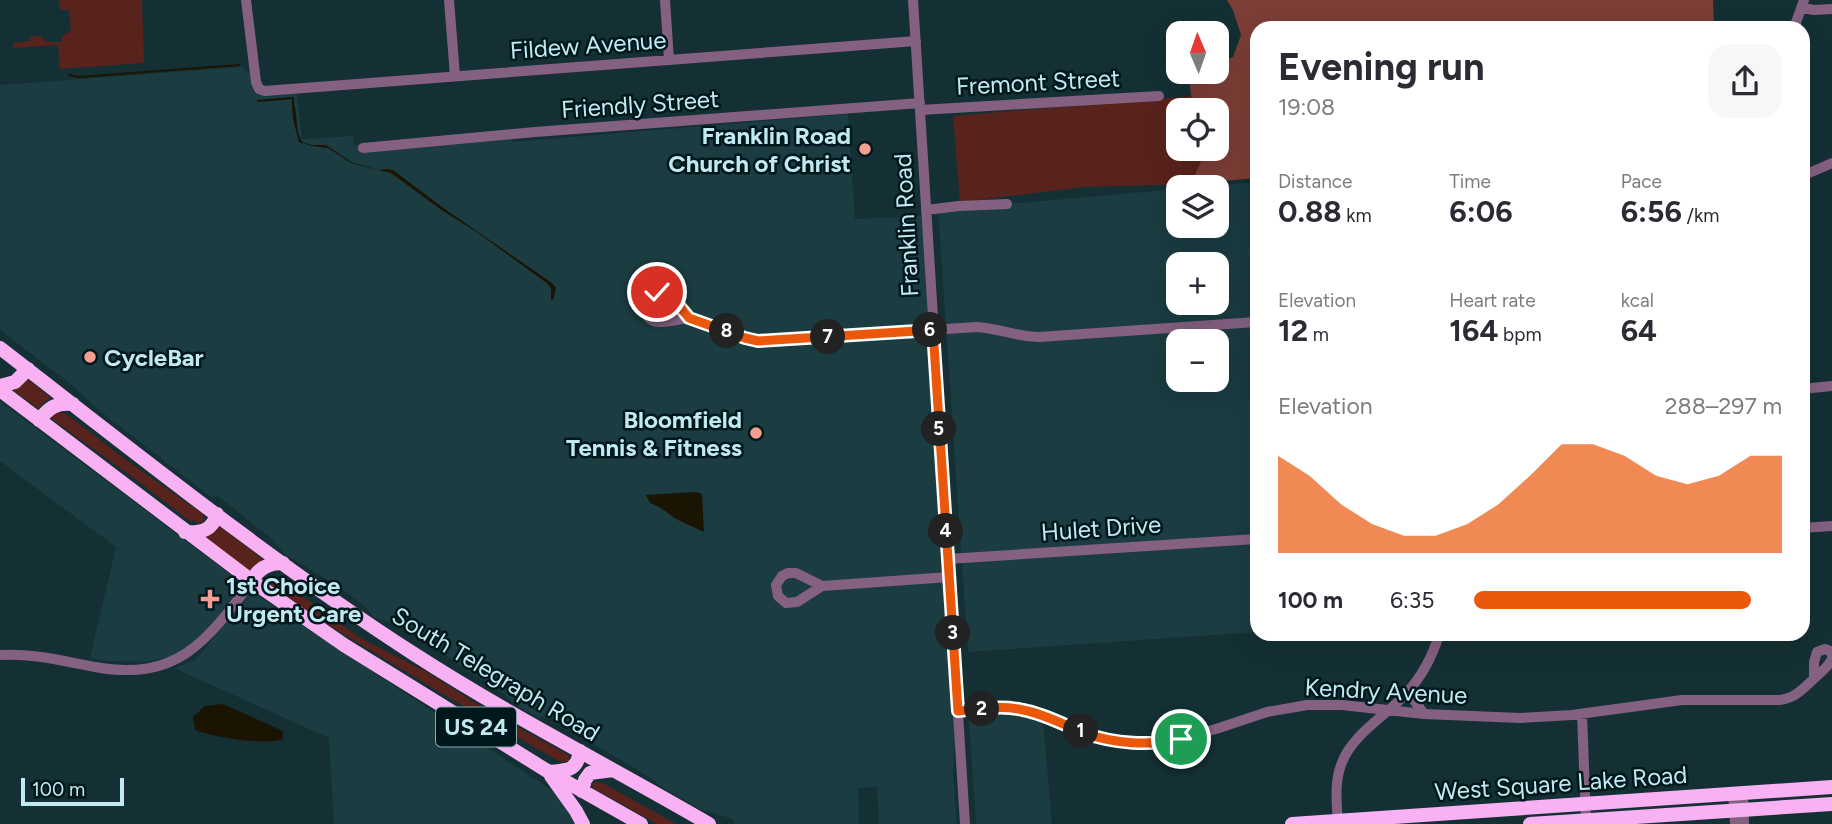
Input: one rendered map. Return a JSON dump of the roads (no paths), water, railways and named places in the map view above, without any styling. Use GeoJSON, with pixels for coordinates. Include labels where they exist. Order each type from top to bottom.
{"type":"FeatureCollection","features":[{"type":"Feature","properties":{"kind":"highway","name":"South Telegraph Road"},"geometry":{"type":"LineString","coordinates":[[0,348],[283,563],[414,654],[478,694],[709,824]]}},
{"type":"Feature","properties":{"kind":"highway"},"geometry":{"type":"LineString","coordinates":[[0,388],[15,382],[28,369]]}},
{"type":"Feature","properties":{"kind":"highway","name":"US 24"},"geometry":{"type":"LineString","coordinates":[[0,388],[185,532],[344,645],[548,772],[640,824]]}},
{"type":"Feature","properties":{"kind":"highway"},"geometry":{"type":"LineString","coordinates":[[39,420],[47,410],[59,403],[73,404]]}},
{"type":"Feature","properties":{"kind":"highway"},"geometry":{"type":"LineString","coordinates":[[185,532],[203,532],[215,522],[217,514]]}},
{"type":"Feature","properties":{"kind":"highway"},"geometry":{"type":"LineString","coordinates":[[252,581],[255,574],[268,565],[283,563]]}},
{"type":"Feature","properties":{"kind":"highway"},"geometry":{"type":"LineString","coordinates":[[580,751],[578,762],[573,768],[548,772],[583,824]]}},
{"type":"Feature","properties":{"kind":"highway"},"geometry":{"type":"LineString","coordinates":[[582,791],[584,780],[590,774],[613,770]]}},
{"type":"Feature","properties":{"kind":"highway","name":"West Square Lake Road"},"geometry":{"type":"LineString","coordinates":[[1293,824],[1392,821],[1585,804],[1832,788]]}},
{"type":"Feature","properties":{"kind":"highway","name":"West Square Lake Road"},"geometry":{"type":"LineString","coordinates":[[1530,824],[1586,820],[1739,817],[1832,804]]}},
{"type":"Feature","properties":{"kind":"street","name":"Fildew Avenue"},"geometry":{"type":"LineString","coordinates":[[246,0],[256,84],[263,90],[916,41]]}},
{"type":"Feature","properties":{"kind":"street"},"geometry":{"type":"LineString","coordinates":[[449,0],[455,76]]}},
{"type":"Feature","properties":{"kind":"street"},"geometry":{"type":"LineString","coordinates":[[665,0],[669,60]]}},
{"type":"Feature","properties":{"kind":"street","name":"Franklin Road"},"geometry":{"type":"LineString","coordinates":[[913,0],[965,824]]}},
{"type":"Feature","properties":{"kind":"street"},"geometry":{"type":"LineString","coordinates":[[1797,21],[1803,4],[1821,10],[1832,9]]}},
{"type":"Feature","properties":{"kind":"street","name":"Fremont Street"},"geometry":{"type":"LineString","coordinates":[[920,106],[1159,96]]}},
{"type":"Feature","properties":{"kind":"street","name":"Friendly Street"},"geometry":{"type":"LineString","coordinates":[[363,148],[535,132],[920,106]]}},
{"type":"Feature","properties":{"kind":"street"},"geometry":{"type":"LineString","coordinates":[[1810,173],[1832,163]]}},
{"type":"Feature","properties":{"kind":"street"},"geometry":{"type":"LineString","coordinates":[[926,210],[1007,204]]}},
{"type":"Feature","properties":{"kind":"street"},"geometry":{"type":"LineString","coordinates":[[689,318],[758,341],[976,327],[1019,336],[1039,337],[1250,322]]}},
{"type":"Feature","properties":{"kind":"street"},"geometry":{"type":"LineString","coordinates":[[1810,388],[1832,386]]}},
{"type":"Feature","properties":{"kind":"street"},"geometry":{"type":"LineString","coordinates":[[1810,527],[1832,526]]}},
{"type":"Feature","properties":{"kind":"street","name":"Hulet Drive"},"geometry":{"type":"LineString","coordinates":[[948,559],[1250,540]]}},
{"type":"Feature","properties":{"kind":"street"},"geometry":{"type":"LineString","coordinates":[[822,586],[949,577]]}},
{"type":"Feature","properties":{"kind":"street"},"geometry":{"type":"LineString","coordinates":[[0,655],[36,655],[111,669],[160,666],[181,658],[200,643],[219,624],[252,581]]}},
{"type":"Feature","properties":{"kind":"street"},"geometry":{"type":"LineString","coordinates":[[1338,823],[1336,787],[1342,762],[1358,739],[1408,692],[1437,641]]}},
{"type":"Feature","properties":{"kind":"street","name":"Kendry Avenue"},"geometry":{"type":"LineString","coordinates":[[958,711],[999,708],[1024,710],[1094,736],[1143,743],[1181,739],[1288,707],[1332,704],[1424,714],[1520,718],[1582,714],[1682,700],[1785,699],[1800,693],[1827,667],[1832,657],[1830,651],[1825,649],[1817,652],[1814,678]]}},
{"type":"Feature","properties":{"kind":"street"},"geometry":{"type":"LineString","coordinates":[[1408,692],[1424,714]]}},
{"type":"Feature","properties":{"kind":"street"},"geometry":{"type":"LineString","coordinates":[[1582,714],[1586,820]]}},
{"type":"Feature","properties":{"kind":"street"},"geometry":{"type":"LineString","coordinates":[[1738,794],[1739,817]]}},
{"type":"Feature","properties":{"kind":"waterway"},"geometry":{"type":"LineString","coordinates":[[69,75],[79,77],[239,65]]}},
{"type":"Feature","properties":{"kind":"waterway"},"geometry":{"type":"LineString","coordinates":[[258,101],[293,98],[293,106]]}},
{"type":"Feature","properties":{"kind":"place","name":"Franklin Road Church of Christ"},"geometry":{"type":"Point","coordinates":[865,149]}},
{"type":"Feature","properties":{"kind":"place","name":"CycleBar"},"geometry":{"type":"Point","coordinates":[90,357]}},
{"type":"Feature","properties":{"kind":"place","name":"Bloomfield Tennis & Fitness"},"geometry":{"type":"Point","coordinates":[756,433]}},
{"type":"Feature","properties":{"kind":"place","name":"1st Choice Urgent Care"},"geometry":{"type":"Point","coordinates":[210,599]}}]}
